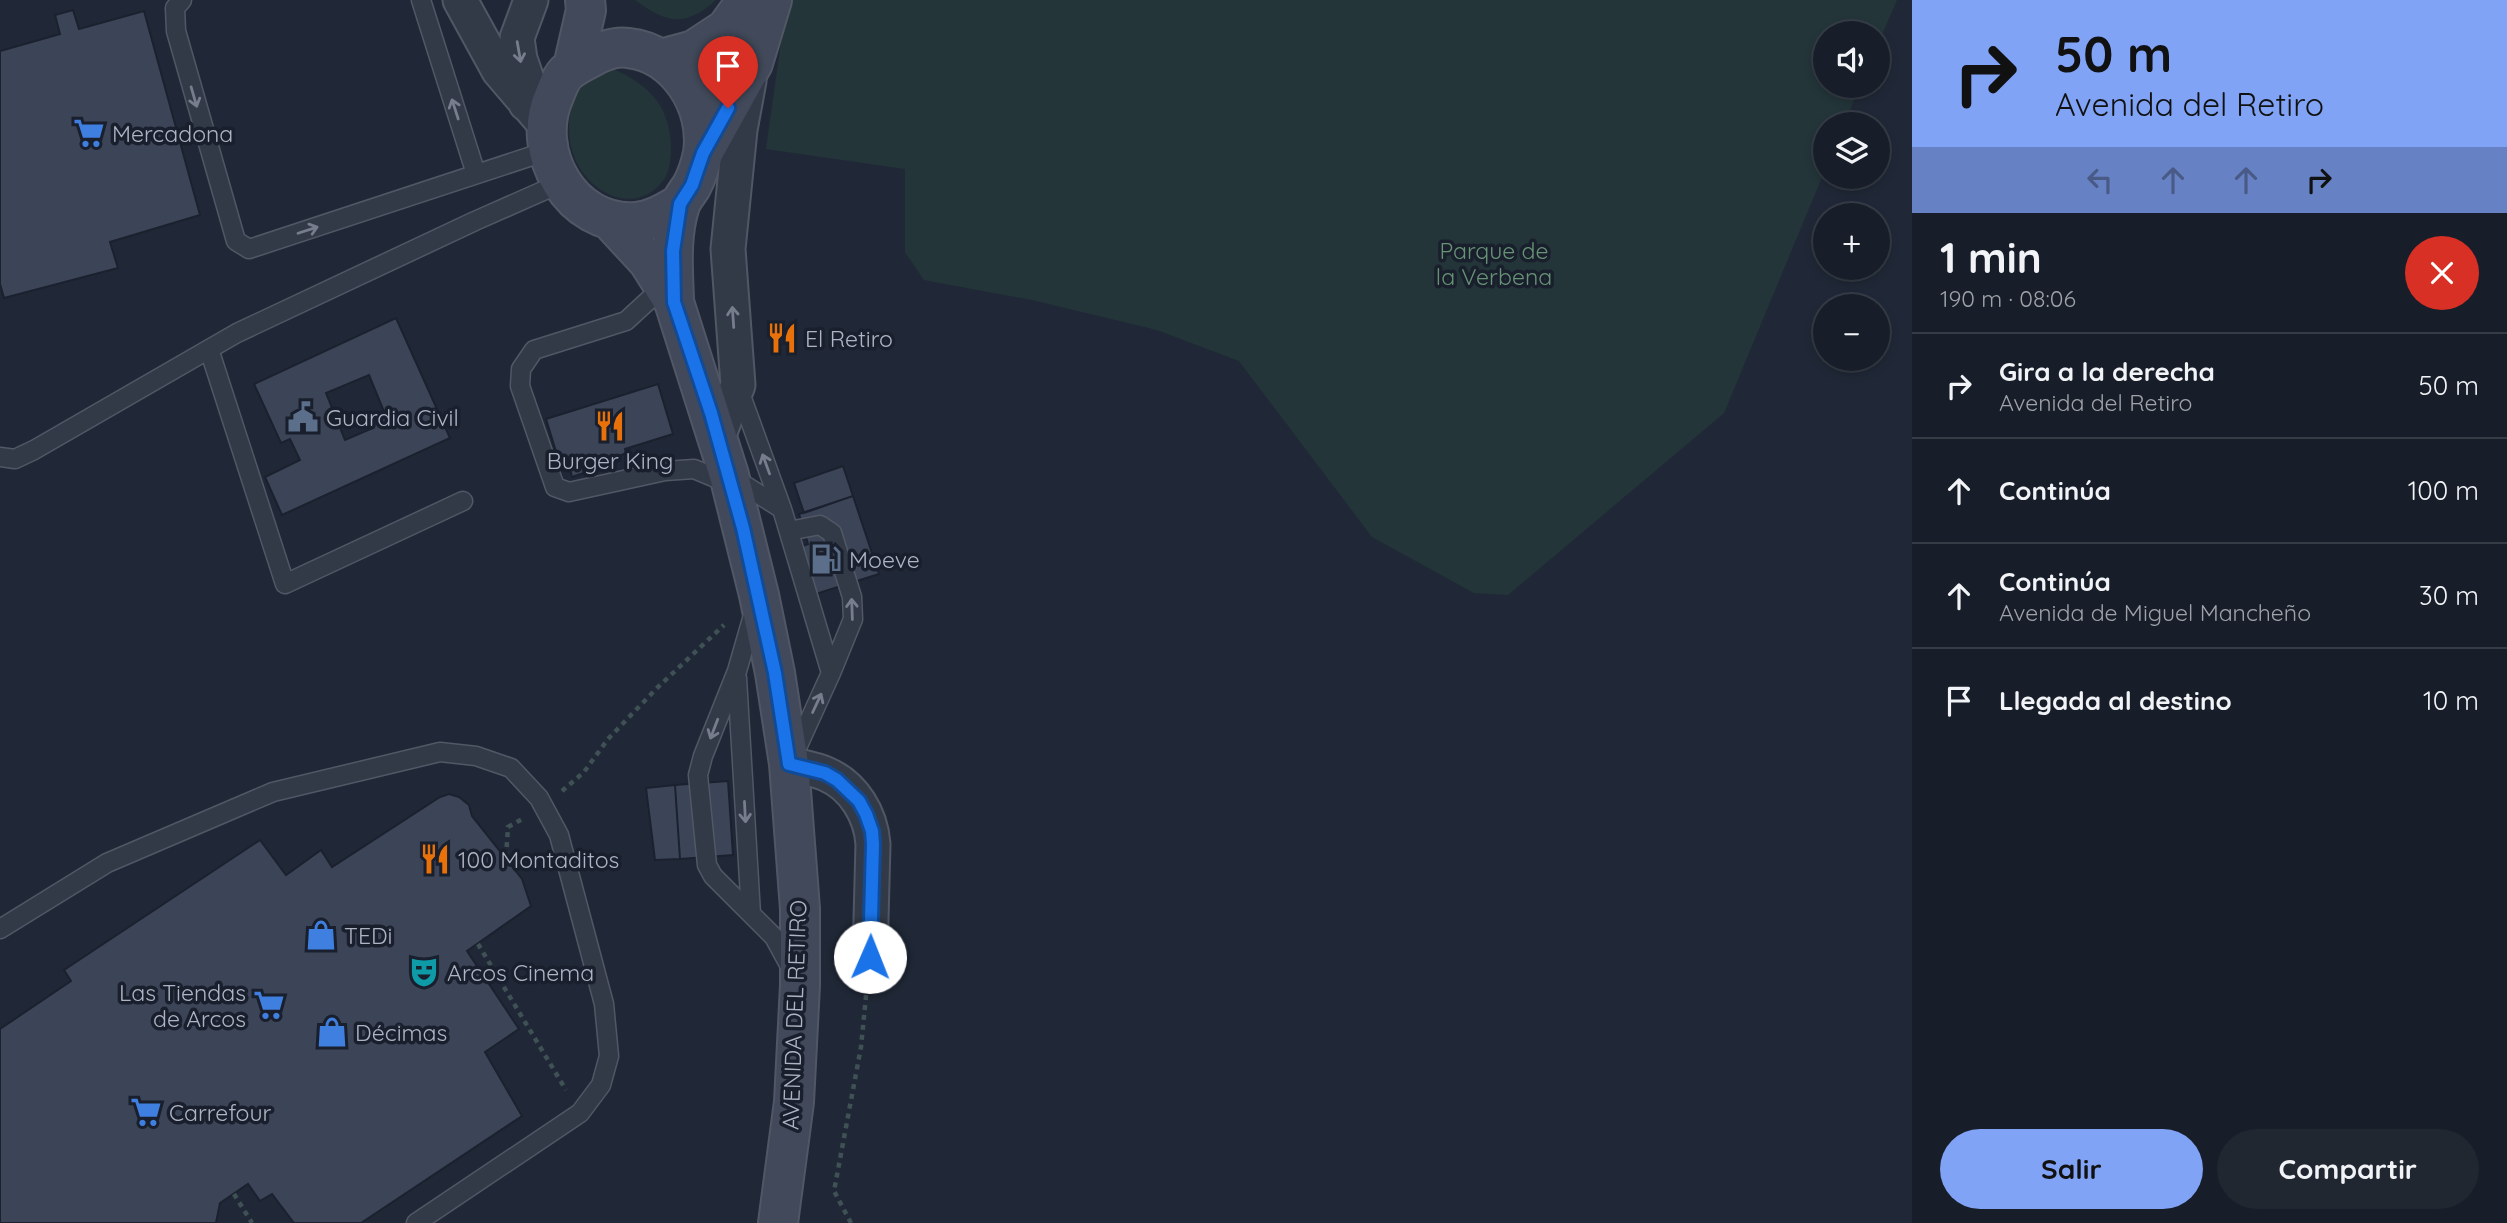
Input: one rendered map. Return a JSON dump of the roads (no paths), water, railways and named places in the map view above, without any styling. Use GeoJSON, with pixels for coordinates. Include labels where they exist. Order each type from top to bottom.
{"type":"FeatureCollection","features":[{"type":"Feature","properties":{"kind":"street"},"geometry":{"type":"LineString","coordinates":[[460,0],[499,71],[585,209],[611,221],[648,261],[669,294]]}},
{"type":"Feature","properties":{"kind":"street"},"geometry":{"type":"LineString","coordinates":[[531,0],[517,38],[520,59],[545,142]]}},
{"type":"Feature","properties":{"kind":"street"},"geometry":{"type":"LineString","coordinates":[[573,67],[586,10],[585,0]]}},
{"type":"Feature","properties":{"kind":"street"},"geometry":{"type":"LineString","coordinates":[[603,0],[623,30],[683,78],[698,106],[704,127],[703,153]]}},
{"type":"Feature","properties":{"kind":"street"},"geometry":{"type":"LineString","coordinates":[[545,142],[547,110],[565,74],[573,67],[600,52],[627,47],[653,56],[694,50],[726,29],[747,0]]}},
{"type":"Feature","properties":{"kind":"street"},"geometry":{"type":"LineString","coordinates":[[718,437],[738,385],[728,249],[740,130],[753,63],[772,0]]}},
{"type":"Feature","properties":{"kind":"street"},"geometry":{"type":"LineString","coordinates":[[669,294],[680,204],[692,185],[703,153],[753,63]]}},
{"type":"Feature","properties":{"kind":"street"},"geometry":{"type":"LineString","coordinates":[[611,221],[636,222],[656,217],[680,204]]}},
{"type":"Feature","properties":{"kind":"street","name":"AVENIDA DEL RETIRO"},"geometry":{"type":"LineString","coordinates":[[669,294],[730,480],[759,595],[775,673],[789,764],[800,909],[800,985],[794,1102],[778,1223]]}},
{"type":"Feature","properties":{"kind":"street"},"geometry":{"type":"LineString","coordinates":[[789,764],[825,773],[837,780],[859,801],[866,814],[873,844],[870,957]]}},
{"type":"Feature","properties":{"kind":"lane"},"geometry":{"type":"LineString","coordinates":[[181,0],[175,8],[176,32],[236,241],[249,249],[476,174],[545,142]]}},
{"type":"Feature","properties":{"kind":"lane"},"geometry":{"type":"LineString","coordinates":[[421,0],[476,174]]}},
{"type":"Feature","properties":{"kind":"lane"},"geometry":{"type":"LineString","coordinates":[[0,457],[15,459],[34,450],[209,349],[329,290],[545,142]]}},
{"type":"Feature","properties":{"kind":"lane"},"geometry":{"type":"LineString","coordinates":[[669,294],[626,321],[534,350],[521,369],[520,386],[555,487],[569,492],[665,471],[694,469],[730,480],[782,509]]}},
{"type":"Feature","properties":{"kind":"lane"},"geometry":{"type":"LineString","coordinates":[[209,349],[285,584],[463,501]]}},
{"type":"Feature","properties":{"kind":"lane"},"geometry":{"type":"LineString","coordinates":[[738,385],[782,509],[831,673]]}},
{"type":"Feature","properties":{"kind":"lane"},"geometry":{"type":"LineString","coordinates":[[789,531],[820,524],[832,533],[852,597],[853,619],[789,764]]}},
{"type":"Feature","properties":{"kind":"lane"},"geometry":{"type":"LineString","coordinates":[[759,595],[737,671],[698,775],[707,865],[713,876],[774,937],[800,985]]}},
{"type":"Feature","properties":{"kind":"lane"},"geometry":{"type":"LineString","coordinates":[[737,671],[751,914]]}},
{"type":"Feature","properties":{"kind":"lane"},"geometry":{"type":"LineString","coordinates":[[0,929],[107,863],[273,792],[440,752],[476,756],[510,768],[539,798],[559,835],[604,1004],[609,1056],[601,1086],[580,1113],[416,1223]]}},
{"type":"Feature","properties":{"kind":"place","name":"Mercadona"},"geometry":{"type":"Point","coordinates":[89,133]}},
{"type":"Feature","properties":{"kind":"place","name":"El Retiro"},"geometry":{"type":"Point","coordinates":[782,338]}},
{"type":"Feature","properties":{"kind":"place","name":"Guardia Civil"},"geometry":{"type":"Point","coordinates":[303,417]}},
{"type":"Feature","properties":{"kind":"place","name":"Burger King"},"geometry":{"type":"Point","coordinates":[610,426]}},
{"type":"Feature","properties":{"kind":"place","name":"Moeve"},"geometry":{"type":"Point","coordinates":[826,559]}},
{"type":"Feature","properties":{"kind":"place","name":"100 Montaditos"},"geometry":{"type":"Point","coordinates":[435,859]}},
{"type":"Feature","properties":{"kind":"place","name":"TEDi"},"geometry":{"type":"Point","coordinates":[321,935]}},
{"type":"Feature","properties":{"kind":"place","name":"Arcos Cinema"},"geometry":{"type":"Point","coordinates":[424,972]}},
{"type":"Feature","properties":{"kind":"place","name":"Las Tiendas de Arcos"},"geometry":{"type":"Point","coordinates":[269,1005]}},
{"type":"Feature","properties":{"kind":"place","name":"Décimas"},"geometry":{"type":"Point","coordinates":[332,1032]}},
{"type":"Feature","properties":{"kind":"place","name":"Carrefour"},"geometry":{"type":"Point","coordinates":[146,1112]}},
{"type":"Feature","properties":{"kind":"park label","name":"Parque de la Verbena"},"geometry":{"type":"Point","coordinates":[1494,263]}}]}
